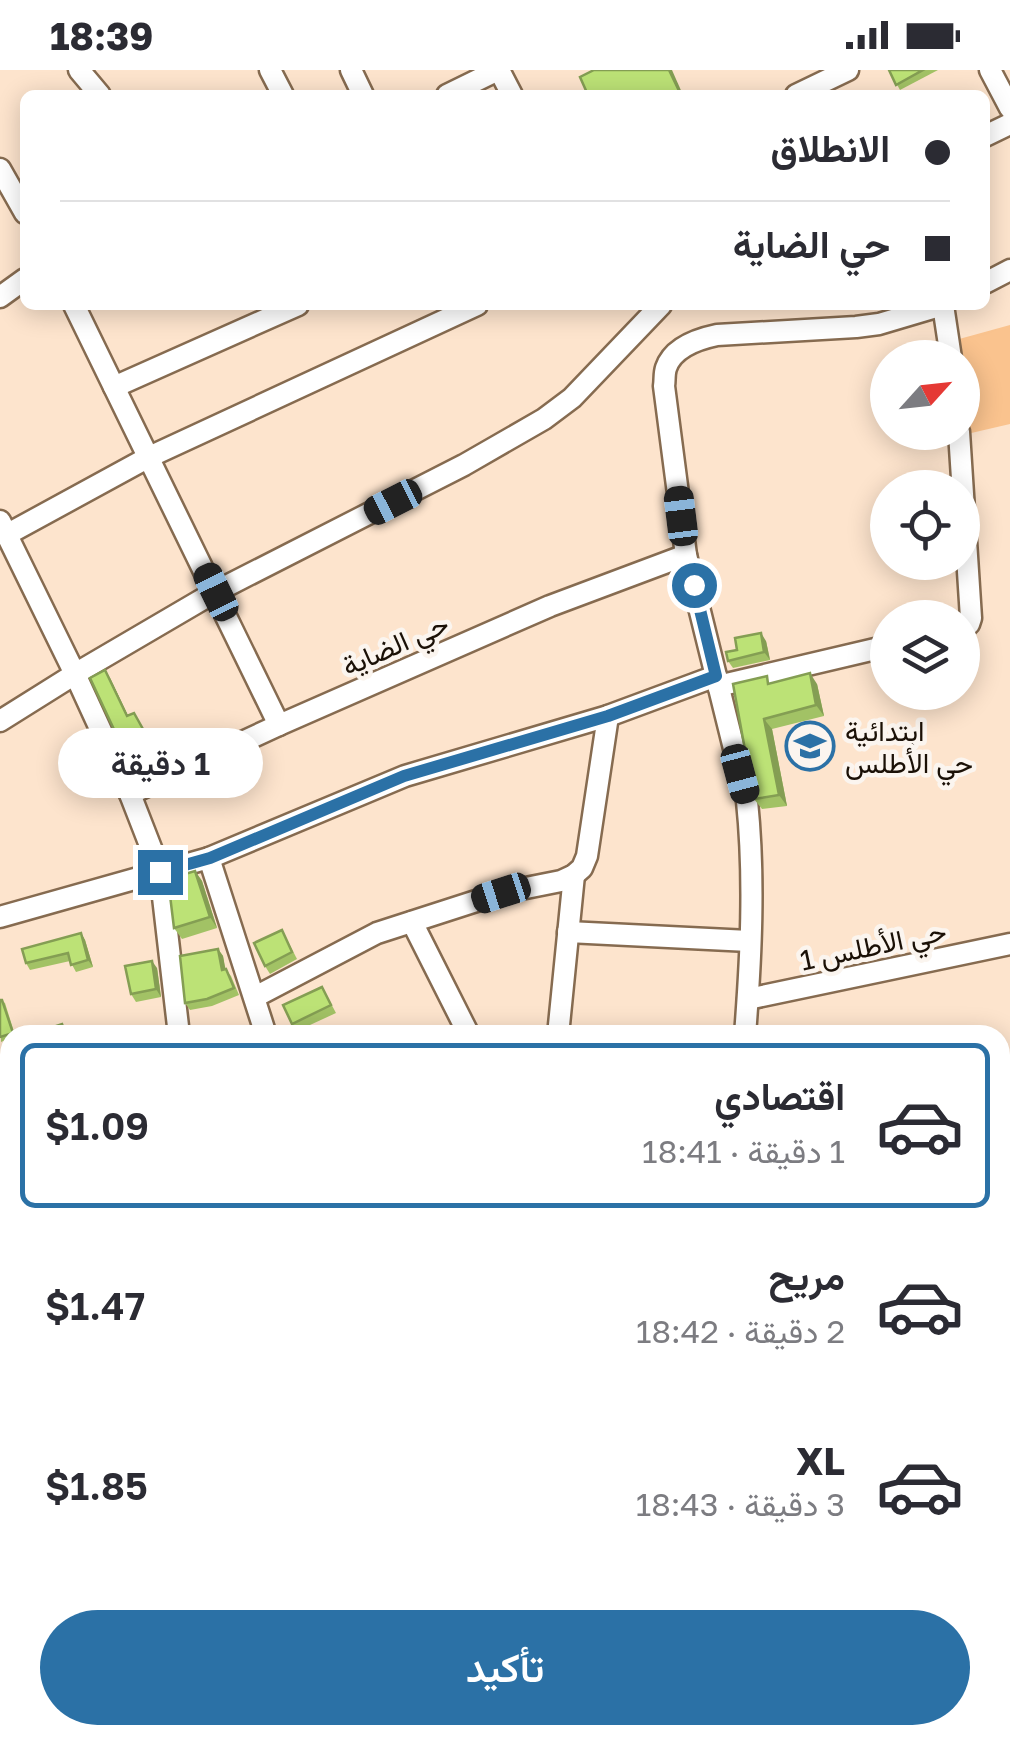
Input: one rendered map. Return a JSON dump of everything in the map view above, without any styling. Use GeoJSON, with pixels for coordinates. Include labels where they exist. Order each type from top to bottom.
{"type":"FeatureCollection","features":[{"type":"Feature","properties":{"kind":"street"},"geometry":{"type":"LineString","coordinates":[[79,70],[96,90]]}},
{"type":"Feature","properties":{"kind":"street"},"geometry":{"type":"LineString","coordinates":[[457,90],[498,70]]}},
{"type":"Feature","properties":{"kind":"street"},"geometry":{"type":"LineString","coordinates":[[806,90],[848,70]]}},
{"type":"Feature","properties":{"kind":"street"},"geometry":{"type":"LineString","coordinates":[[990,70],[1010,108]]}},
{"type":"Feature","properties":{"kind":"street"},"geometry":{"type":"LineString","coordinates":[[0,169],[20,204]]}},
{"type":"Feature","properties":{"kind":"street"},"geometry":{"type":"LineString","coordinates":[[76,310],[279,725]]}},
{"type":"Feature","properties":{"kind":"street"},"geometry":{"type":"LineString","coordinates":[[114,387],[287,310]]}},
{"type":"Feature","properties":{"kind":"street"},"geometry":{"type":"LineString","coordinates":[[178,1025],[160,872],[76,674],[3,528],[466,310]]}},
{"type":"Feature","properties":{"kind":"street"},"geometry":{"type":"LineString","coordinates":[[0,721],[216,592],[464,465],[544,419],[572,398],[657,310]]}},
{"type":"Feature","properties":{"kind":"street"},"geometry":{"type":"LineString","coordinates":[[745,1025],[750,942],[748,802],[686,555],[664,386],[666,368],[682,349],[698,339],[879,324],[926,310]]}},
{"type":"Feature","properties":{"kind":"street"},"geometry":{"type":"LineString","coordinates":[[944,310],[948,340]]}},
{"type":"Feature","properties":{"kind":"street"},"geometry":{"type":"LineString","coordinates":[[960,450],[970,600]]}},
{"type":"Feature","properties":{"kind":"street","name":"حي الضاية"},"geometry":{"type":"LineString","coordinates":[[130,794],[550,606],[686,555]]}},
{"type":"Feature","properties":{"kind":"street"},"geometry":{"type":"LineString","coordinates":[[0,917],[210,858],[404,776],[717,681],[870,650]]}},
{"type":"Feature","properties":{"kind":"street"},"geometry":{"type":"LineString","coordinates":[[255,997],[377,934],[501,893],[574,876],[587,856],[608,716]]}},
{"type":"Feature","properties":{"kind":"street"},"geometry":{"type":"LineString","coordinates":[[210,858],[263,1025]]}},
{"type":"Feature","properties":{"kind":"street"},"geometry":{"type":"LineString","coordinates":[[559,1025],[574,876]]}},
{"type":"Feature","properties":{"kind":"street"},"geometry":{"type":"LineString","coordinates":[[412,922],[464,1025]]}},
{"type":"Feature","properties":{"kind":"street"},"geometry":{"type":"LineString","coordinates":[[568,932],[750,942]]}},
{"type":"Feature","properties":{"kind":"street","name":"حي الأطلس 1"},"geometry":{"type":"LineString","coordinates":[[748,999],[1010,944]]}},
{"type":"Feature","properties":{"kind":"shaded area"},"geometry":{"type":"Polygon","coordinates":[[[1010,325],[1010,424],[980,431],[980,340],[956,340],[1010,325]]]}},
{"type":"Feature","properties":{"kind":"building"},"geometry":{"type":"Polygon","coordinates":[[[594,70],[669,70],[679,90],[586,90],[580,77],[594,70]]]}},
{"type":"Feature","properties":{"kind":"building"},"geometry":{"type":"Polygon","coordinates":[[[889,70],[923,70],[896,85],[889,70]]]}},
{"type":"Feature","properties":{"kind":"building"},"geometry":{"type":"Polygon","coordinates":[[[761,633],[764,652],[728,661],[726,652],[737,650],[735,638],[761,633]]]}},
{"type":"Feature","properties":{"kind":"building"},"geometry":{"type":"Polygon","coordinates":[[[105,670],[127,716],[134,713],[158,756],[132,768],[90,678],[105,670]]]}},
{"type":"Feature","properties":{"kind":"building"},"geometry":{"type":"Polygon","coordinates":[[[810,673],[816,705],[764,719],[779,795],[754,799],[733,684],[767,676],[768,684],[810,673]]]}},
{"type":"Feature","properties":{"kind":"building"},"geometry":{"type":"Polygon","coordinates":[[[195,871],[210,917],[174,928],[168,879],[195,871]]]}},
{"type":"Feature","properties":{"kind":"building"},"geometry":{"type":"Polygon","coordinates":[[[282,930],[292,952],[265,966],[254,943],[282,930]]]}},
{"type":"Feature","properties":{"kind":"building"},"geometry":{"type":"Polygon","coordinates":[[[81,933],[88,960],[71,965],[68,953],[26,963],[22,949],[81,933]]]}},
{"type":"Feature","properties":{"kind":"building"},"geometry":{"type":"Polygon","coordinates":[[[218,949],[222,970],[226,969],[234,988],[185,1003],[180,956],[218,949]]]}},
{"type":"Feature","properties":{"kind":"building"},"geometry":{"type":"Polygon","coordinates":[[[152,961],[156,989],[131,994],[125,966],[152,961]]]}},
{"type":"Feature","properties":{"kind":"building"},"geometry":{"type":"Polygon","coordinates":[[[322,987],[331,1005],[292,1024],[283,1005],[322,987]]]}},
{"type":"Feature","properties":{"kind":"building"},"geometry":{"type":"Polygon","coordinates":[[[0,1000],[2,1000],[10,1025],[0,1025],[0,1000]]]}},
{"type":"Feature","properties":{"kind":"place","name":"ابتدائية حي الأطلس"},"geometry":{"type":"Point","coordinates":[810,746]}},
{"type":"Feature","properties":{"kind":"route"},"geometry":{"type":"LineString","coordinates":[[160,872],[210,858],[404,776],[608,716],[716,676],[694,585]]}}]}
